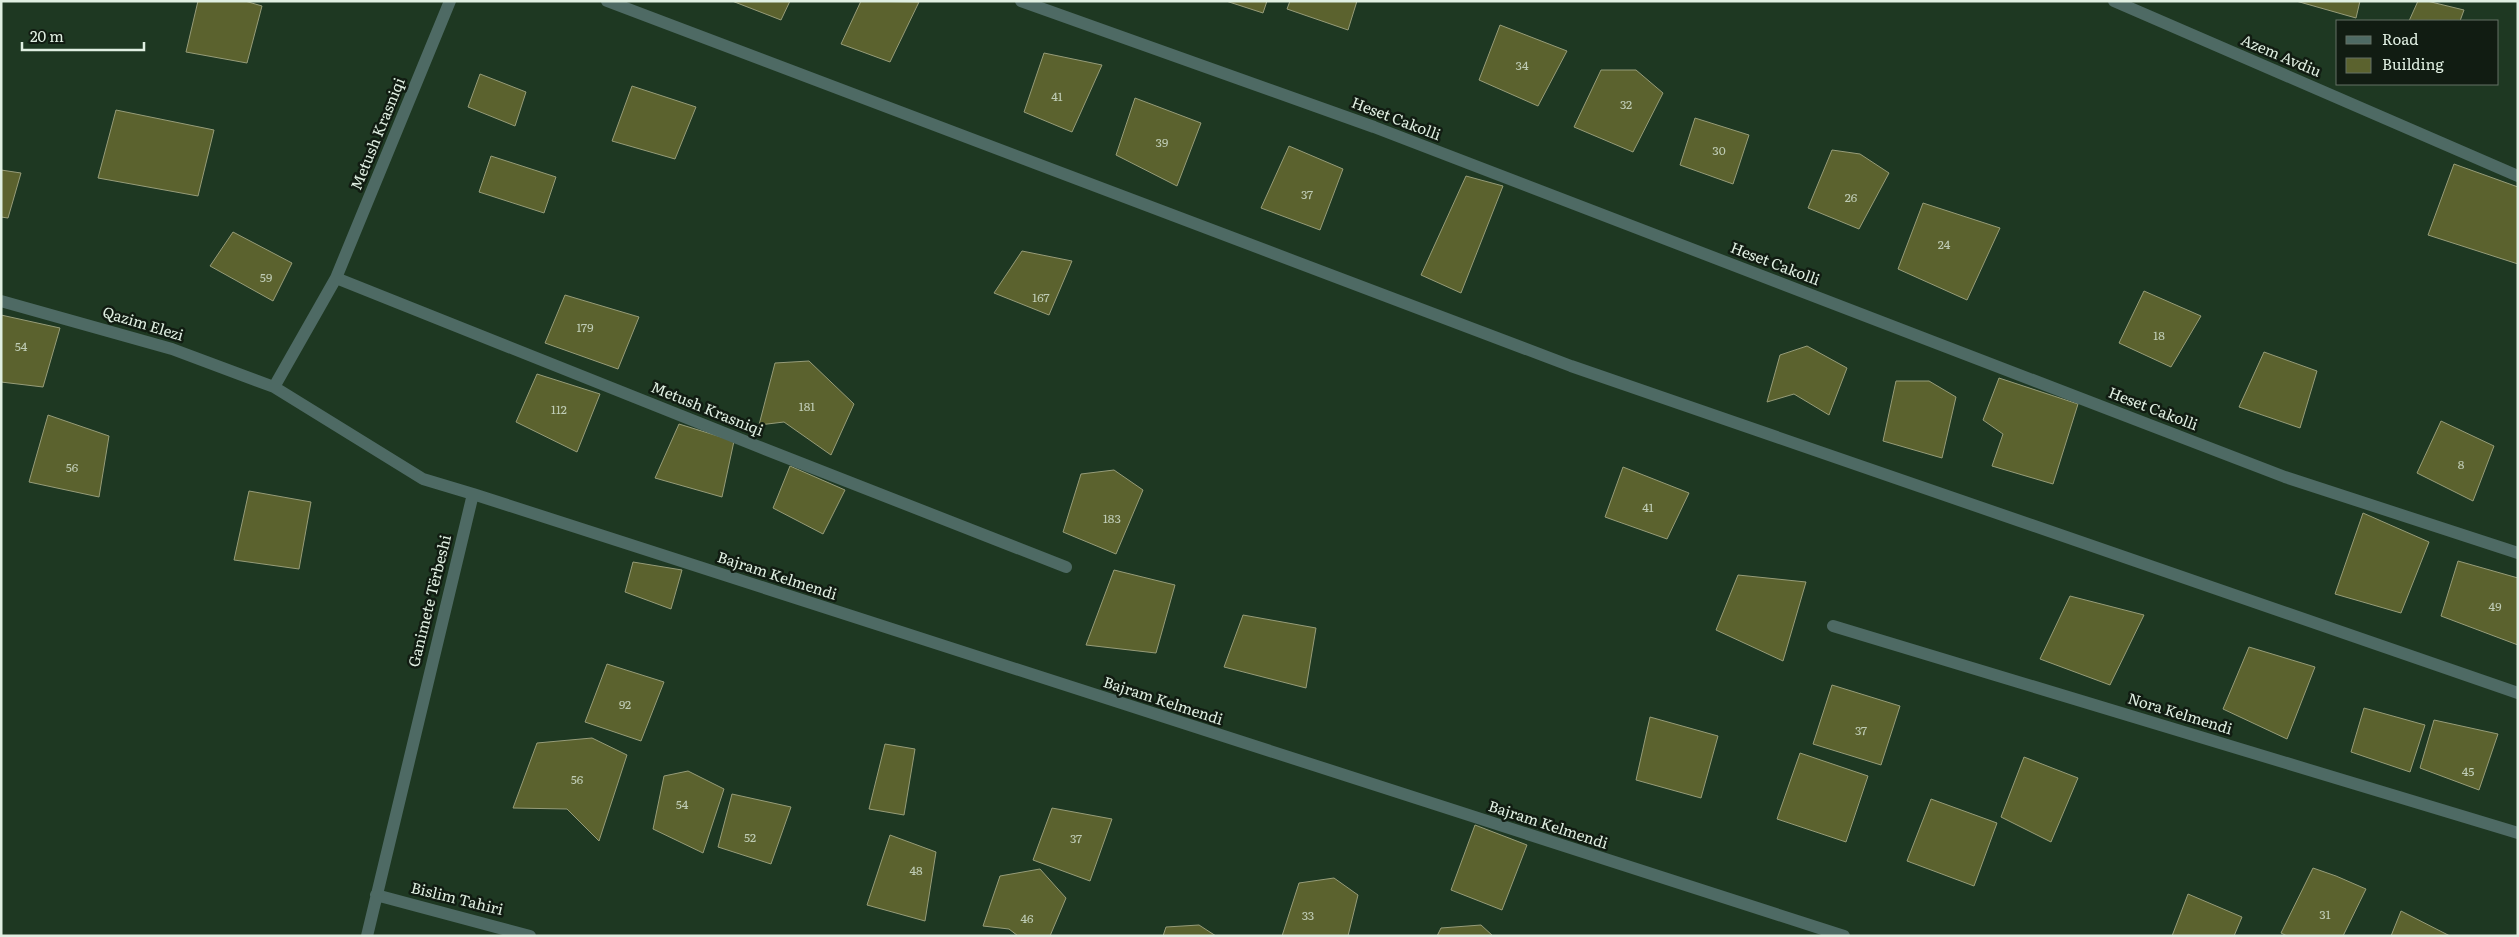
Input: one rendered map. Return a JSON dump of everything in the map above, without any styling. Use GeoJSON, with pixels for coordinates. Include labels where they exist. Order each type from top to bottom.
{"type":"FeatureCollection","features":[{"type":"Feature","properties":{"kind":"street","name":"Metush Krasniqi"},"geometry":{"type":"LineString","coordinates":[[274,386],[336,278],[450,1]]}},
{"type":"Feature","properties":{"kind":"street"},"geometry":{"type":"LineString","coordinates":[[607,1],[1571,366],[2518,693]]}},
{"type":"Feature","properties":{"kind":"street","name":"Heset Cakolli"},"geometry":{"type":"LineString","coordinates":[[1021,1],[1374,128],[2285,477],[2518,553]]}},
{"type":"Feature","properties":{"kind":"street","name":"Azem Avdiu"},"geometry":{"type":"LineString","coordinates":[[2114,1],[2518,176]]}},
{"type":"Feature","properties":{"kind":"street","name":"Metush Krasniqi"},"geometry":{"type":"LineString","coordinates":[[336,278],[1066,567]]}},
{"type":"Feature","properties":{"kind":"street","name":"Qazim Elezi"},"geometry":{"type":"LineString","coordinates":[[1,301],[172,349],[274,386]]}},
{"type":"Feature","properties":{"kind":"street"},"geometry":{"type":"LineString","coordinates":[[274,386],[423,479],[472,494]]}},
{"type":"Feature","properties":{"kind":"street","name":"Ganimete Tërbeshi"},"geometry":{"type":"LineString","coordinates":[[367,936],[472,494]]}},
{"type":"Feature","properties":{"kind":"street","name":"Bajram Kelmendi"},"geometry":{"type":"LineString","coordinates":[[472,494],[1844,936]]}},
{"type":"Feature","properties":{"kind":"street","name":"Nora Kelmendi"},"geometry":{"type":"LineString","coordinates":[[1833,626],[2518,833]]}},
{"type":"Feature","properties":{"kind":"street","name":"Bislim Tahiri"},"geometry":{"type":"LineString","coordinates":[[376,895],[530,936]]}},
{"type":"Feature","properties":{"kind":"building"},"geometry":{"type":"Polygon","coordinates":[[[198,1],[245,1],[262,6],[247,63],[186,52],[198,1]]]}},
{"type":"Feature","properties":{"kind":"building"},"geometry":{"type":"Polygon","coordinates":[[[732,1],[790,1],[781,20],[732,1]]]}},
{"type":"Feature","properties":{"kind":"building"},"geometry":{"type":"Polygon","coordinates":[[[861,1],[919,2],[890,62],[841,44],[861,1]]]}},
{"type":"Feature","properties":{"kind":"building"},"geometry":{"type":"Polygon","coordinates":[[[1226,1],[1267,1],[1263,13],[1226,1]]]}},
{"type":"Feature","properties":{"kind":"building"},"geometry":{"type":"Polygon","coordinates":[[[1290,1],[1357,1],[1348,30],[1287,9],[1290,1]]]}},
{"type":"Feature","properties":{"kind":"building"},"geometry":{"type":"Polygon","coordinates":[[[2296,1],[2360,1],[2356,18],[2296,1]]]}},
{"type":"Feature","properties":{"kind":"building"},"geometry":{"type":"Polygon","coordinates":[[[2418,1],[2427,1],[2464,10],[2460,20],[2409,20],[2418,1]]]}},
{"type":"Feature","properties":{"kind":"building"},"geometry":{"type":"Polygon","coordinates":[[[1500,25],[1567,51],[1538,106],[1479,80],[1500,25]]]}},
{"type":"Feature","properties":{"kind":"building"},"geometry":{"type":"Polygon","coordinates":[[[1044,53],[1102,65],[1072,132],[1024,112],[1044,53]]]}},
{"type":"Feature","properties":{"kind":"building"},"geometry":{"type":"Polygon","coordinates":[[[1601,70],[1636,70],[1663,93],[1633,152],[1574,127],[1601,70]]]}},
{"type":"Feature","properties":{"kind":"building"},"geometry":{"type":"Polygon","coordinates":[[[480,74],[526,92],[515,126],[468,107],[480,74]]]}},
{"type":"Feature","properties":{"kind":"building"},"geometry":{"type":"Polygon","coordinates":[[[632,86],[696,107],[675,159],[612,141],[632,86]]]}},
{"type":"Feature","properties":{"kind":"building"},"geometry":{"type":"Polygon","coordinates":[[[1135,98],[1201,123],[1177,186],[1116,155],[1135,98]]]}},
{"type":"Feature","properties":{"kind":"building"},"geometry":{"type":"Polygon","coordinates":[[[116,110],[214,130],[198,196],[98,178],[116,110]]]}},
{"type":"Feature","properties":{"kind":"building"},"geometry":{"type":"Polygon","coordinates":[[[1695,118],[1749,135],[1733,184],[1680,165],[1695,118]]]}},
{"type":"Feature","properties":{"kind":"building"},"geometry":{"type":"Polygon","coordinates":[[[1289,146],[1343,169],[1320,230],[1261,208],[1289,146]]]}},
{"type":"Feature","properties":{"kind":"building"},"geometry":{"type":"Polygon","coordinates":[[[1832,150],[1860,154],[1889,173],[1859,229],[1808,208],[1832,150]]]}},
{"type":"Feature","properties":{"kind":"building"},"geometry":{"type":"Polygon","coordinates":[[[491,156],[556,177],[544,213],[479,192],[491,156]]]}},
{"type":"Feature","properties":{"kind":"building"},"geometry":{"type":"Polygon","coordinates":[[[2454,164],[2518,187],[2518,264],[2428,235],[2454,164]]]}},
{"type":"Feature","properties":{"kind":"building"},"geometry":{"type":"Polygon","coordinates":[[[1,170],[21,173],[8,218],[1,217],[1,170]]]}},
{"type":"Feature","properties":{"kind":"building"},"geometry":{"type":"Polygon","coordinates":[[[1466,176],[1503,186],[1461,293],[1421,275],[1466,176]]]}},
{"type":"Feature","properties":{"kind":"building"},"geometry":{"type":"Polygon","coordinates":[[[1923,203],[2000,228],[1967,300],[1898,269],[1923,203]]]}},
{"type":"Feature","properties":{"kind":"building"},"geometry":{"type":"Polygon","coordinates":[[[233,232],[292,263],[273,301],[210,266],[233,232]]]}},
{"type":"Feature","properties":{"kind":"building"},"geometry":{"type":"Polygon","coordinates":[[[1022,251],[1072,261],[1049,315],[994,293],[1022,251]]]}},
{"type":"Feature","properties":{"kind":"building"},"geometry":{"type":"Polygon","coordinates":[[[2144,291],[2201,316],[2171,367],[2119,343],[2144,291]]]}},
{"type":"Feature","properties":{"kind":"building"},"geometry":{"type":"Polygon","coordinates":[[[565,295],[639,317],[618,369],[545,343],[565,295]]]}},
{"type":"Feature","properties":{"kind":"building"},"geometry":{"type":"Polygon","coordinates":[[[1,315],[60,328],[43,387],[1,382],[1,315]]]}},
{"type":"Feature","properties":{"kind":"building"},"geometry":{"type":"Polygon","coordinates":[[[1807,346],[1847,368],[1829,415],[1794,394],[1767,402],[1780,355],[1807,346]]]}},
{"type":"Feature","properties":{"kind":"building"},"geometry":{"type":"Polygon","coordinates":[[[2264,352],[2317,371],[2300,428],[2239,407],[2264,352]]]}},
{"type":"Feature","properties":{"kind":"building"},"geometry":{"type":"Polygon","coordinates":[[[809,361],[854,404],[831,455],[784,422],[759,425],[775,363],[809,361]]]}},
{"type":"Feature","properties":{"kind":"building"},"geometry":{"type":"Polygon","coordinates":[[[537,374],[600,394],[577,452],[516,422],[537,374]]]}},
{"type":"Feature","properties":{"kind":"building"},"geometry":{"type":"Polygon","coordinates":[[[1999,378],[2078,404],[2053,484],[1992,466],[2003,434],[1983,420],[1999,378]]]}},
{"type":"Feature","properties":{"kind":"building"},"geometry":{"type":"Polygon","coordinates":[[[1896,381],[1929,381],[1956,397],[1942,458],[1883,441],[1896,381]]]}},
{"type":"Feature","properties":{"kind":"building"},"geometry":{"type":"Polygon","coordinates":[[[48,415],[109,436],[99,497],[29,482],[48,415]]]}},
{"type":"Feature","properties":{"kind":"building"},"geometry":{"type":"Polygon","coordinates":[[[2441,421],[2494,446],[2473,501],[2417,473],[2441,421]]]}},
{"type":"Feature","properties":{"kind":"building"},"geometry":{"type":"Polygon","coordinates":[[[679,424],[734,441],[722,497],[655,478],[679,424]]]}},
{"type":"Feature","properties":{"kind":"building"},"geometry":{"type":"Polygon","coordinates":[[[790,466],[845,490],[823,534],[773,508],[790,466]]]}},
{"type":"Feature","properties":{"kind":"building"},"geometry":{"type":"Polygon","coordinates":[[[1623,467],[1689,493],[1667,539],[1605,517],[1623,467]]]}},
{"type":"Feature","properties":{"kind":"building"},"geometry":{"type":"Polygon","coordinates":[[[1114,470],[1143,490],[1116,554],[1063,532],[1081,474],[1114,470]]]}},
{"type":"Feature","properties":{"kind":"building"},"geometry":{"type":"Polygon","coordinates":[[[249,491],[311,502],[299,569],[234,560],[249,491]]]}},
{"type":"Feature","properties":{"kind":"building"},"geometry":{"type":"Polygon","coordinates":[[[2363,513],[2429,542],[2401,613],[2335,594],[2363,513]]]}},
{"type":"Feature","properties":{"kind":"building"},"geometry":{"type":"Polygon","coordinates":[[[2458,561],[2518,578],[2518,645],[2441,616],[2458,561]]]}},
{"type":"Feature","properties":{"kind":"building"},"geometry":{"type":"Polygon","coordinates":[[[633,562],[682,570],[671,609],[625,592],[633,562]]]}},
{"type":"Feature","properties":{"kind":"building"},"geometry":{"type":"Polygon","coordinates":[[[1114,570],[1175,585],[1156,653],[1086,645],[1114,570]]]}},
{"type":"Feature","properties":{"kind":"building"},"geometry":{"type":"Polygon","coordinates":[[[1738,575],[1806,582],[1783,661],[1716,630],[1738,575]]]}},
{"type":"Feature","properties":{"kind":"building"},"geometry":{"type":"Polygon","coordinates":[[[2070,596],[2144,615],[2110,685],[2040,659],[2070,596]]]}},
{"type":"Feature","properties":{"kind":"building"},"geometry":{"type":"Polygon","coordinates":[[[1243,615],[1316,628],[1306,688],[1224,667],[1243,615]]]}},
{"type":"Feature","properties":{"kind":"building"},"geometry":{"type":"Polygon","coordinates":[[[2249,647],[2315,667],[2287,739],[2223,709],[2249,647]]]}},
{"type":"Feature","properties":{"kind":"building"},"geometry":{"type":"Polygon","coordinates":[[[607,664],[664,682],[641,741],[585,722],[607,664]]]}},
{"type":"Feature","properties":{"kind":"building"},"geometry":{"type":"Polygon","coordinates":[[[1832,685],[1900,706],[1881,765],[1813,744],[1832,685]]]}},
{"type":"Feature","properties":{"kind":"building"},"geometry":{"type":"Polygon","coordinates":[[[2364,708],[2425,725],[2410,772],[2351,752],[2364,708]]]}},
{"type":"Feature","properties":{"kind":"building"},"geometry":{"type":"Polygon","coordinates":[[[1650,717],[1718,736],[1701,798],[1636,780],[1650,717]]]}},
{"type":"Feature","properties":{"kind":"building"},"geometry":{"type":"Polygon","coordinates":[[[2434,720],[2498,734],[2479,790],[2420,768],[2434,720]]]}},
{"type":"Feature","properties":{"kind":"building"},"geometry":{"type":"Polygon","coordinates":[[[592,738],[627,755],[599,841],[567,809],[513,808],[537,743],[592,738]]]}},
{"type":"Feature","properties":{"kind":"building"},"geometry":{"type":"Polygon","coordinates":[[[885,744],[915,749],[904,815],[869,809],[885,744]]]}},
{"type":"Feature","properties":{"kind":"building"},"geometry":{"type":"Polygon","coordinates":[[[1800,753],[1868,776],[1846,842],[1777,819],[1800,753]]]}},
{"type":"Feature","properties":{"kind":"building"},"geometry":{"type":"Polygon","coordinates":[[[2024,757],[2078,778],[2051,842],[2001,817],[2024,757]]]}},
{"type":"Feature","properties":{"kind":"building"},"geometry":{"type":"Polygon","coordinates":[[[688,771],[724,789],[703,853],[653,829],[664,776],[688,771]]]}},
{"type":"Feature","properties":{"kind":"building"},"geometry":{"type":"Polygon","coordinates":[[[732,794],[791,807],[771,864],[718,847],[732,794]]]}},
{"type":"Feature","properties":{"kind":"building"},"geometry":{"type":"Polygon","coordinates":[[[1931,799],[1997,823],[1974,886],[1907,861],[1931,799]]]}},
{"type":"Feature","properties":{"kind":"building"},"geometry":{"type":"Polygon","coordinates":[[[1052,808],[1112,819],[1090,881],[1033,860],[1052,808]]]}},
{"type":"Feature","properties":{"kind":"building"},"geometry":{"type":"Polygon","coordinates":[[[1475,825],[1527,845],[1502,910],[1451,890],[1475,825]]]}},
{"type":"Feature","properties":{"kind":"building"},"geometry":{"type":"Polygon","coordinates":[[[890,835],[936,852],[925,921],[867,905],[890,835]]]}},
{"type":"Feature","properties":{"kind":"building"},"geometry":{"type":"Polygon","coordinates":[[[2313,868],[2366,889],[2343,936],[2287,936],[2281,933],[2313,868]]]}},
{"type":"Feature","properties":{"kind":"building"},"geometry":{"type":"Polygon","coordinates":[[[1040,869],[1066,898],[1050,936],[1018,936],[1009,929],[983,926],[1000,876],[1040,869]]]}},
{"type":"Feature","properties":{"kind":"building"},"geometry":{"type":"Polygon","coordinates":[[[1334,878],[1358,895],[1348,936],[1282,936],[1299,883],[1334,878]]]}},
{"type":"Feature","properties":{"kind":"building"},"geometry":{"type":"Polygon","coordinates":[[[2188,894],[2242,917],[2234,936],[2172,936],[2188,894]]]}},
{"type":"Feature","properties":{"kind":"building"},"geometry":{"type":"Polygon","coordinates":[[[2401,911],[2450,936],[2391,936],[2401,911]]]}},
{"type":"Feature","properties":{"kind":"building"},"geometry":{"type":"Polygon","coordinates":[[[1199,925],[1216,936],[1163,936],[1166,927],[1199,925]]]}},
{"type":"Feature","properties":{"kind":"building"},"geometry":{"type":"Polygon","coordinates":[[[1481,925],[1493,936],[1437,936],[1441,928],[1481,925]]]}}]}
